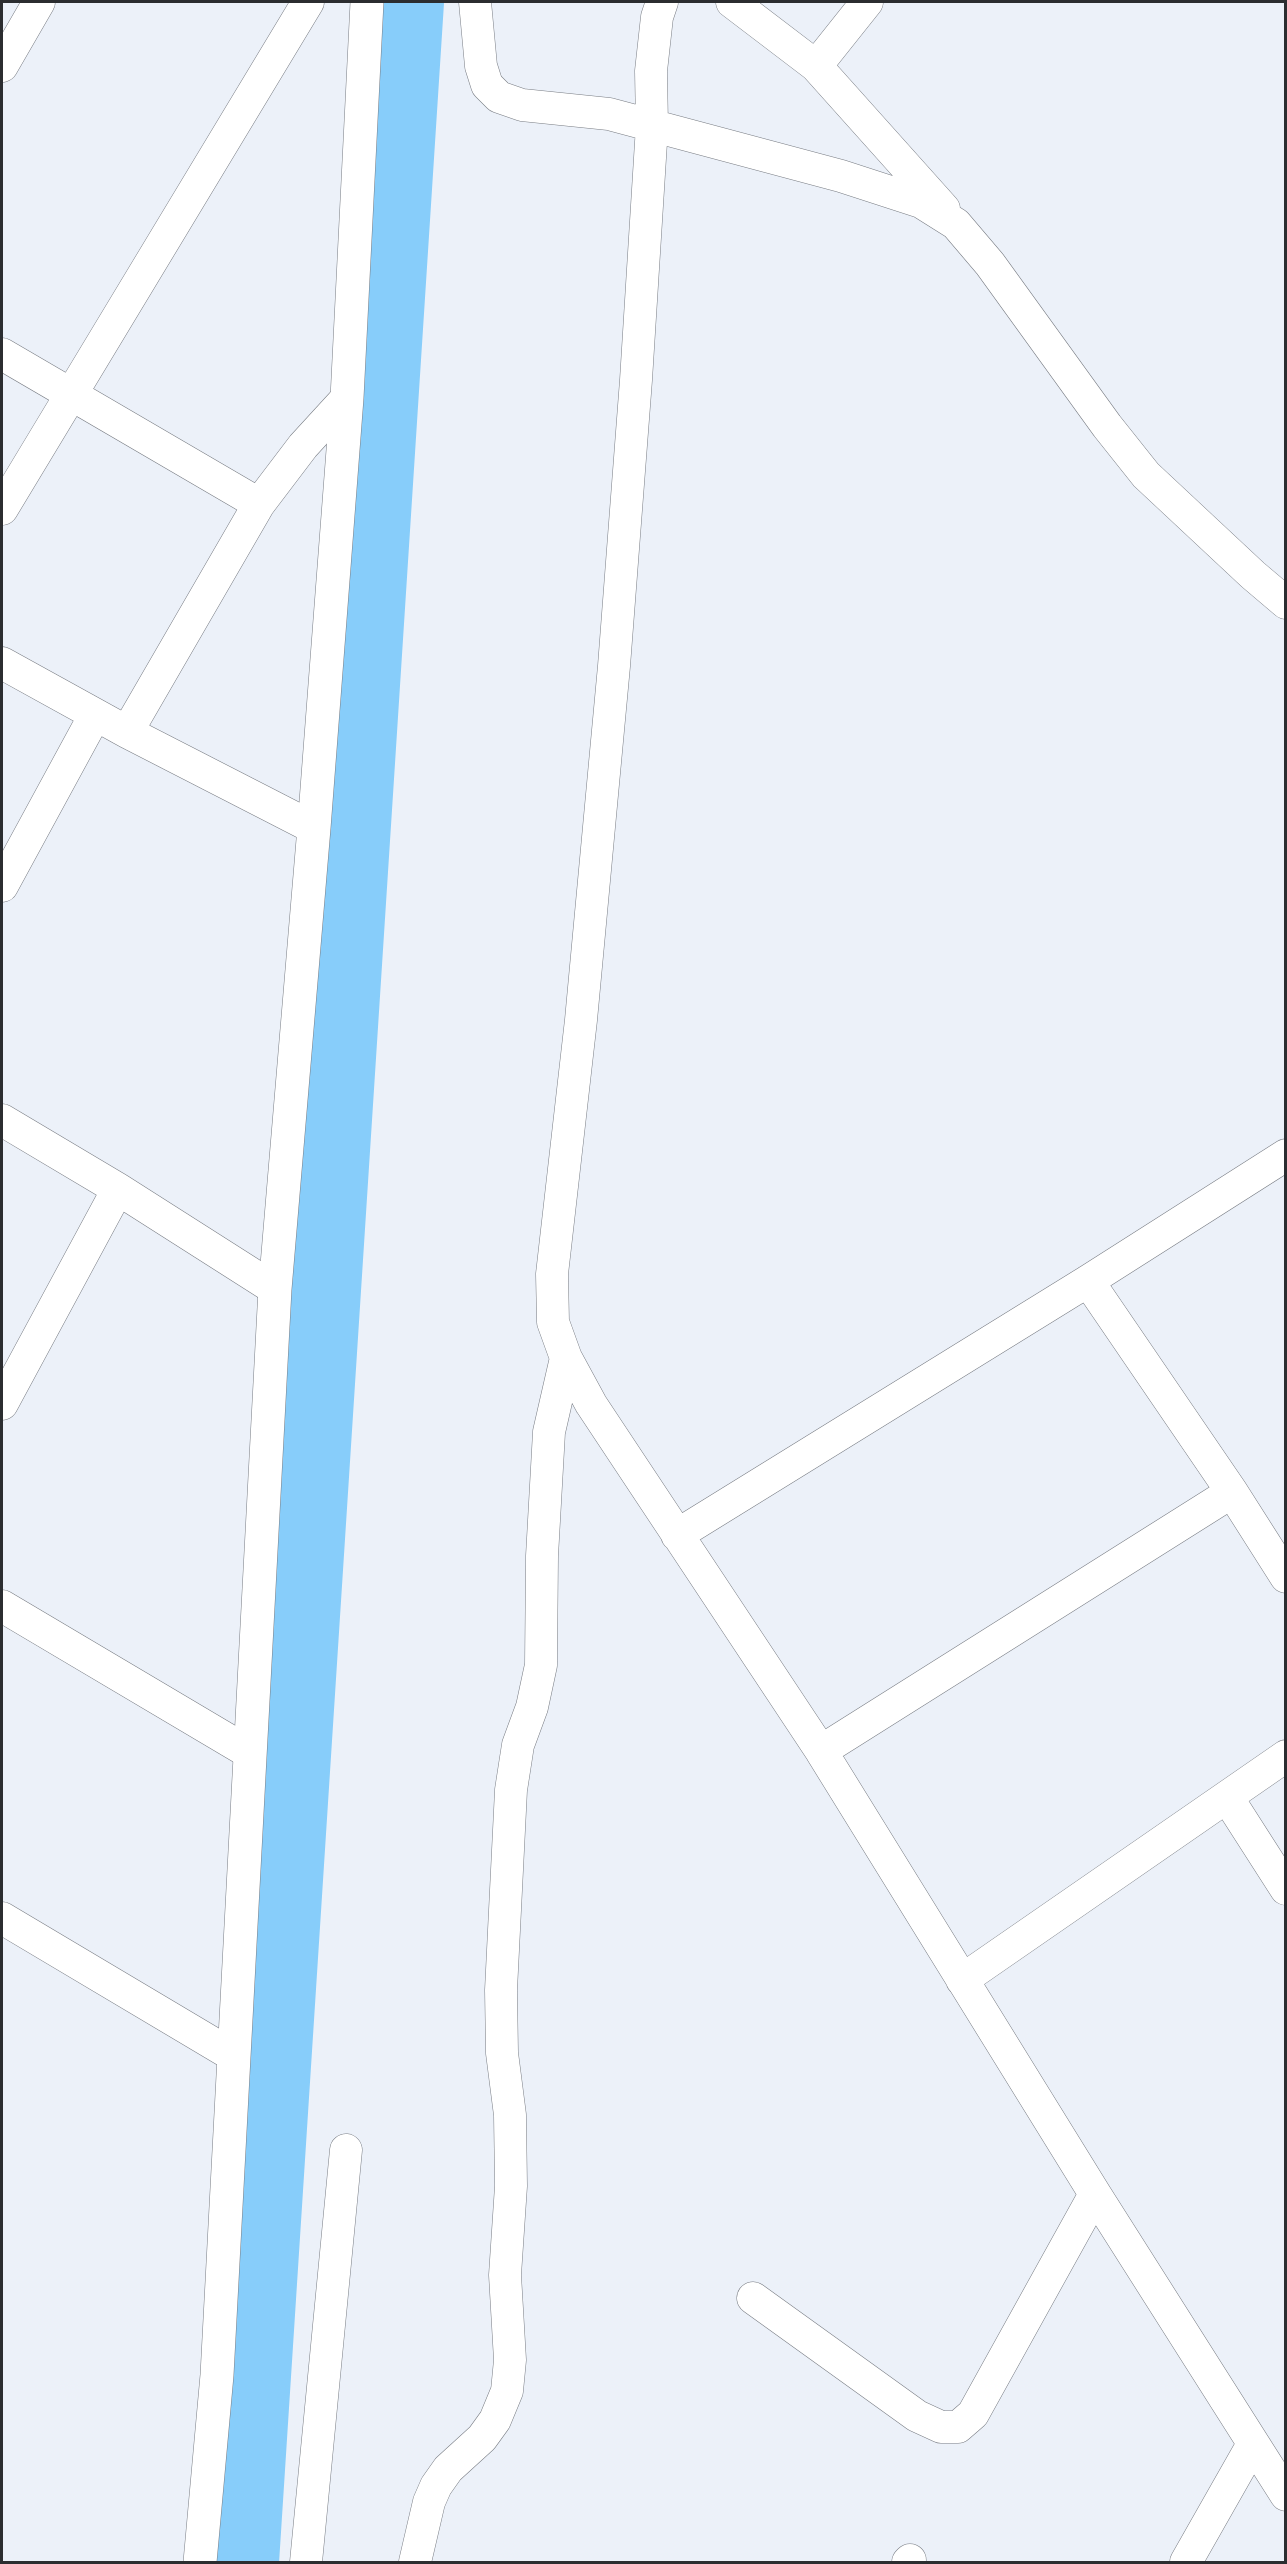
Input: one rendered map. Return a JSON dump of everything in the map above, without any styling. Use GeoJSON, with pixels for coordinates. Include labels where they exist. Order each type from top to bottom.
{"type":"FeatureCollection","features":[{"type":"Feature","properties":{"kind":"street"},"geometry":{"type":"LineString","coordinates":[[2,66],[39,2]]}},
{"type":"Feature","properties":{"kind":"street"},"geometry":{"type":"LineString","coordinates":[[2,509],[69,393],[308,2]]}},
{"type":"Feature","properties":{"kind":"street"},"geometry":{"type":"LineString","coordinates":[[200,2562],[217,2375],[275,1289],[314,828],[346,398],[367,2]]}},
{"type":"Feature","properties":{"kind":"street"},"geometry":{"type":"LineString","coordinates":[[475,2],[481,66],[487,85],[499,97],[522,105],[609,114],[841,176],[921,202],[956,224]]}},
{"type":"Feature","properties":{"kind":"street"},"geometry":{"type":"LineString","coordinates":[[662,2],[657,17],[651,70],[652,126],[615,654],[581,1020],[552,1274],[553,1322],[566,1358],[591,1404],[821,1751],[1095,2194],[1286,2495]]}},
{"type":"Feature","properties":{"kind":"street"},"geometry":{"type":"LineString","coordinates":[[732,2],[816,66],[990,264],[1107,426],[1146,475],[1286,603]]}},
{"type":"Feature","properties":{"kind":"street"},"geometry":{"type":"LineString","coordinates":[[816,66],[867,2]]}},
{"type":"Feature","properties":{"kind":"street"},"geometry":{"type":"LineString","coordinates":[[2,354],[259,504]]}},
{"type":"Feature","properties":{"kind":"street"},"geometry":{"type":"LineString","coordinates":[[127,732],[259,504],[303,446],[346,398]]}},
{"type":"Feature","properties":{"kind":"street"},"geometry":{"type":"LineString","coordinates":[[2,663],[127,732],[314,828]]}},
{"type":"Feature","properties":{"kind":"street"},"geometry":{"type":"LineString","coordinates":[[2,886],[95,715]]}},
{"type":"Feature","properties":{"kind":"street"},"geometry":{"type":"LineString","coordinates":[[2,1120],[118,1189],[275,1289]]}},
{"type":"Feature","properties":{"kind":"street"},"geometry":{"type":"LineString","coordinates":[[677,1535],[1088,1281],[1286,1155]]}},
{"type":"Feature","properties":{"kind":"street"},"geometry":{"type":"LineString","coordinates":[[2,1404],[118,1189]]}},
{"type":"Feature","properties":{"kind":"street"},"geometry":{"type":"LineString","coordinates":[[1088,1281],[1232,1492],[1286,1577]]}},
{"type":"Feature","properties":{"kind":"street"},"geometry":{"type":"LineString","coordinates":[[415,2562],[429,2502],[436,2486],[448,2469],[482,2438],[495,2420],[507,2391],[510,2360],[505,2275],[511,2174],[510,2115],[502,2053],[501,1990],[511,1790],[518,1745],[532,1707],[542,1665],[542,1556],[549,1432],[566,1358]]}},
{"type":"Feature","properties":{"kind":"street"},"geometry":{"type":"LineString","coordinates":[[821,1751],[1232,1492]]}},
{"type":"Feature","properties":{"kind":"street"},"geometry":{"type":"LineString","coordinates":[[2,1606],[250,1753]]}},
{"type":"Feature","properties":{"kind":"street"},"geometry":{"type":"LineString","coordinates":[[962,1980],[1286,1756]]}},
{"type":"Feature","properties":{"kind":"street"},"geometry":{"type":"LineString","coordinates":[[1227,1797],[1286,1889]]}},
{"type":"Feature","properties":{"kind":"street"},"geometry":{"type":"LineString","coordinates":[[2,1918],[234,2056]]}},
{"type":"Feature","properties":{"kind":"street"},"geometry":{"type":"LineString","coordinates":[[306,2562],[346,2150]]}},
{"type":"Feature","properties":{"kind":"street"},"geometry":{"type":"LineString","coordinates":[[753,2298],[917,2416],[941,2427],[958,2427],[974,2414],[1095,2194]]}},
{"type":"Feature","properties":{"kind":"street"},"geometry":{"type":"LineString","coordinates":[[1186,2562],[1253,2444]]}},
{"type":"Feature","properties":{"kind":"waterway"},"geometry":{"type":"LineString","coordinates":[[244,2562],[409,2]]}}]}
